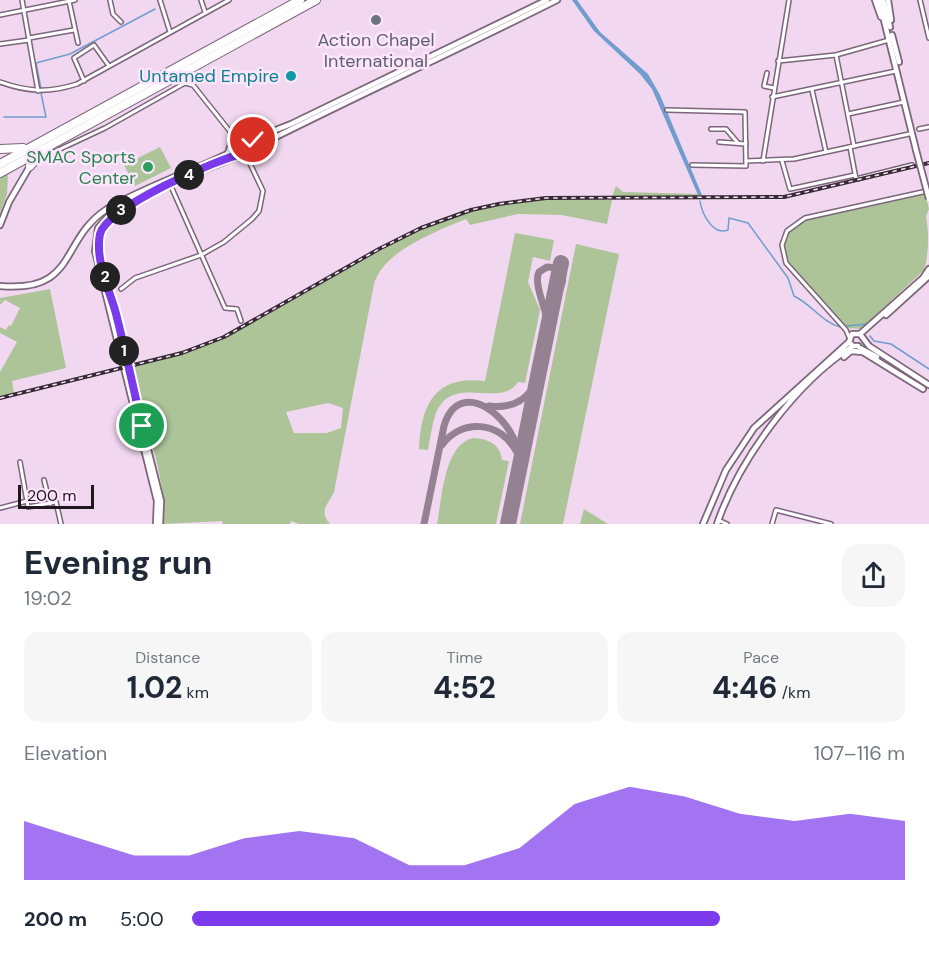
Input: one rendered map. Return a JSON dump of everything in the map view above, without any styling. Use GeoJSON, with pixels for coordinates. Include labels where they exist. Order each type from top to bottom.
{"type":"FeatureCollection","features":[{"type":"Feature","properties":{"kind":"highway"},"geometry":{"type":"LineString","coordinates":[[39,142],[16,149],[1,149],[2,163],[300,0]]}},
{"type":"Feature","properties":{"kind":"highway"},"geometry":{"type":"LineString","coordinates":[[0,173],[316,0]]}},
{"type":"Feature","properties":{"kind":"highway"},"geometry":{"type":"LineString","coordinates":[[30,166],[50,146]]}},
{"type":"Feature","properties":{"kind":"main road"},"geometry":{"type":"LineString","coordinates":[[0,286],[32,286],[50,278],[59,271],[93,221],[228,154],[240,145],[291,124],[547,0]]}},
{"type":"Feature","properties":{"kind":"main road"},"geometry":{"type":"LineString","coordinates":[[158,524],[161,501],[100,252],[103,227],[109,219],[123,205],[245,152],[556,0]]}},
{"type":"Feature","properties":{"kind":"main road"},"geometry":{"type":"LineString","coordinates":[[881,0],[917,150],[929,189]]}},
{"type":"Feature","properties":{"kind":"main road"},"geometry":{"type":"LineString","coordinates":[[881,0],[929,199]]}},
{"type":"Feature","properties":{"kind":"main road"},"geometry":{"type":"LineString","coordinates":[[228,154],[234,136]]}},
{"type":"Feature","properties":{"kind":"main road"},"geometry":{"type":"LineString","coordinates":[[240,145],[245,152]]}},
{"type":"Feature","properties":{"kind":"main road"},"geometry":{"type":"LineString","coordinates":[[240,145],[245,152]]}},
{"type":"Feature","properties":{"kind":"main road"},"geometry":{"type":"LineString","coordinates":[[0,225],[9,202],[30,166]]}},
{"type":"Feature","properties":{"kind":"main road"},"geometry":{"type":"LineString","coordinates":[[717,522],[741,470],[762,438],[793,400],[856,346],[859,336],[924,278],[929,269]]}},
{"type":"Feature","properties":{"kind":"main road"},"geometry":{"type":"LineString","coordinates":[[703,524],[726,470],[753,428],[849,339],[859,336],[929,276]]}},
{"type":"Feature","properties":{"kind":"main road"},"geometry":{"type":"LineString","coordinates":[[859,336],[869,346],[929,385]]}},
{"type":"Feature","properties":{"kind":"main road"},"geometry":{"type":"LineString","coordinates":[[849,339],[856,346],[929,393]]}},
{"type":"Feature","properties":{"kind":"main road"},"geometry":{"type":"LineString","coordinates":[[762,438],[767,436],[805,391],[851,351],[863,352],[923,389]]}},
{"type":"Feature","properties":{"kind":"street"},"geometry":{"type":"LineString","coordinates":[[22,0],[38,92]]}},
{"type":"Feature","properties":{"kind":"street"},"geometry":{"type":"LineString","coordinates":[[0,15],[75,0]]}},
{"type":"Feature","properties":{"kind":"street"},"geometry":{"type":"LineString","coordinates":[[110,0],[113,14],[120,22]]}},
{"type":"Feature","properties":{"kind":"street"},"geometry":{"type":"LineString","coordinates":[[160,0],[170,32]]}},
{"type":"Feature","properties":{"kind":"street"},"geometry":{"type":"LineString","coordinates":[[201,0],[205,12]]}},
{"type":"Feature","properties":{"kind":"street"},"geometry":{"type":"LineString","coordinates":[[0,82],[38,92],[58,90],[84,81],[229,0]]}},
{"type":"Feature","properties":{"kind":"street"},"geometry":{"type":"LineString","coordinates":[[763,160],[789,0]]}},
{"type":"Feature","properties":{"kind":"street"},"geometry":{"type":"LineString","coordinates":[[920,0],[929,38]]}},
{"type":"Feature","properties":{"kind":"street"},"geometry":{"type":"LineString","coordinates":[[69,1],[78,43]]}},
{"type":"Feature","properties":{"kind":"street"},"geometry":{"type":"LineString","coordinates":[[0,44],[74,30]]}},
{"type":"Feature","properties":{"kind":"street"},"geometry":{"type":"LineString","coordinates":[[778,61],[836,55],[891,40]]}},
{"type":"Feature","properties":{"kind":"street"},"geometry":{"type":"LineString","coordinates":[[84,81],[74,58],[94,45],[109,66]]}},
{"type":"Feature","properties":{"kind":"street"},"geometry":{"type":"LineString","coordinates":[[836,55],[848,114],[856,179],[912,165]]}},
{"type":"Feature","properties":{"kind":"street"},"geometry":{"type":"LineString","coordinates":[[772,97],[898,71]]}},
{"type":"Feature","properties":{"kind":"street"},"geometry":{"type":"LineString","coordinates":[[766,73],[764,86],[774,88]]}},
{"type":"Feature","properties":{"kind":"street"},"geometry":{"type":"LineString","coordinates":[[30,166],[105,128],[185,82],[193,85],[240,145]]}},
{"type":"Feature","properties":{"kind":"street"},"geometry":{"type":"LineString","coordinates":[[812,90],[826,152]]}},
{"type":"Feature","properties":{"kind":"street"},"geometry":{"type":"LineString","coordinates":[[848,114],[906,102]]}},
{"type":"Feature","properties":{"kind":"street"},"geometry":{"type":"LineString","coordinates":[[667,110],[743,110],[745,114],[746,166],[692,165]]}},
{"type":"Feature","properties":{"kind":"street"},"geometry":{"type":"LineString","coordinates":[[919,129],[929,127]]}},
{"type":"Feature","properties":{"kind":"street"},"geometry":{"type":"LineString","coordinates":[[711,129],[726,129],[738,143]]}},
{"type":"Feature","properties":{"kind":"street"},"geometry":{"type":"LineString","coordinates":[[746,160],[782,161],[909,134]]}},
{"type":"Feature","properties":{"kind":"street"},"geometry":{"type":"LineString","coordinates":[[719,142],[746,144]]}},
{"type":"Feature","properties":{"kind":"street"},"geometry":{"type":"LineString","coordinates":[[121,289],[135,278],[201,255],[224,242],[259,211],[263,187],[245,152]]}},
{"type":"Feature","properties":{"kind":"street"},"geometry":{"type":"LineString","coordinates":[[782,161],[790,189],[855,175]]}},
{"type":"Feature","properties":{"kind":"street"},"geometry":{"type":"LineString","coordinates":[[170,184],[225,308],[237,309],[241,321]]}},
{"type":"Feature","properties":{"kind":"street"},"geometry":{"type":"LineString","coordinates":[[859,336],[846,330],[786,263],[782,245],[787,231],[805,218],[929,189]]}},
{"type":"Feature","properties":{"kind":"street"},"geometry":{"type":"LineString","coordinates":[[846,330],[849,339]]}},
{"type":"Feature","properties":{"kind":"street"},"geometry":{"type":"LineString","coordinates":[[20,462],[29,507],[57,503],[61,524]]}},
{"type":"Feature","properties":{"kind":"street"},"geometry":{"type":"LineString","coordinates":[[44,480],[50,504]]}},
{"type":"Feature","properties":{"kind":"street"},"geometry":{"type":"LineString","coordinates":[[0,508],[27,501]]}},
{"type":"Feature","properties":{"kind":"street"},"geometry":{"type":"LineString","coordinates":[[772,524],[776,510],[831,524]]}},
{"type":"Feature","properties":{"kind":"street"},"geometry":{"type":"LineString","coordinates":[[804,524],[806,518]]}},
{"type":"Feature","properties":{"kind":"street"},"geometry":{"type":"LineString","coordinates":[[717,522],[727,524]]}},
{"type":"Feature","properties":{"kind":"green space","name":"SMAC Sports Center"},"geometry":{"type":"Polygon","coordinates":[[[160,147],[171,168],[135,186],[124,165],[160,147]]]}},
{"type":"Feature","properties":{"kind":"green space"},"geometry":{"type":"Polygon","coordinates":[[[8,173],[7,194],[0,213],[0,178],[8,173]]]}},
{"type":"Feature","properties":{"kind":"green space"},"geometry":{"type":"Polygon","coordinates":[[[616,186],[623,192],[698,194],[703,198],[612,197],[616,186]]]}},
{"type":"Feature","properties":{"kind":"green space"},"geometry":{"type":"Polygon","coordinates":[[[925,193],[929,209],[926,216],[928,243],[924,270],[861,329],[848,328],[798,277],[789,262],[785,248],[788,234],[799,221],[925,193]]]}},
{"type":"Feature","properties":{"kind":"green space"},"geometry":{"type":"Polygon","coordinates":[[[612,200],[607,224],[562,215],[518,214],[470,225],[466,219],[412,244],[399,252],[379,272],[374,284],[334,492],[324,511],[330,524],[299,524],[291,521],[290,524],[223,524],[222,521],[163,524],[164,509],[158,469],[131,366],[217,340],[424,227],[470,211],[515,201],[612,200]],[[328,403],[286,412],[294,433],[327,433],[341,428],[343,408],[328,403]]]}},
{"type":"Feature","properties":{"kind":"green space"},"geometry":{"type":"Polygon","coordinates":[[[515,233],[554,240],[550,261],[533,257],[528,282],[540,310],[525,383],[518,382],[510,390],[500,393],[453,395],[444,401],[436,413],[428,450],[419,449],[423,418],[434,395],[454,383],[468,380],[485,381],[515,233]]]}},
{"type":"Feature","properties":{"kind":"green space"},"geometry":{"type":"Polygon","coordinates":[[[576,244],[619,254],[563,524],[520,524],[576,244]]]}},
{"type":"Feature","properties":{"kind":"green space"},"geometry":{"type":"Polygon","coordinates":[[[50,289],[66,368],[12,381],[14,393],[0,397],[0,372],[17,342],[0,333],[0,327],[6,330],[9,325],[11,326],[20,308],[5,300],[0,305],[0,298],[50,289]]]}},
{"type":"Feature","properties":{"kind":"green space"},"geometry":{"type":"Polygon","coordinates":[[[473,438],[493,443],[499,450],[502,460],[509,461],[496,524],[437,524],[450,461],[463,442],[473,438]]]}},
{"type":"Feature","properties":{"kind":"green space"},"geometry":{"type":"Polygon","coordinates":[[[584,509],[608,524],[580,524],[584,509]]]}},
{"type":"Feature","properties":{"kind":"water"},"geometry":{"type":"Polygon","coordinates":[[[572,0],[577,0],[600,32],[648,74],[660,95],[702,195],[698,195],[652,89],[640,74],[594,31],[572,0]]]}},
{"type":"Feature","properties":{"kind":"waterway"},"geometry":{"type":"LineString","coordinates":[[41,89],[36,63],[70,54],[155,9]]}},
{"type":"Feature","properties":{"kind":"waterway"},"geometry":{"type":"LineString","coordinates":[[4,117],[46,117],[41,93]]}},
{"type":"Feature","properties":{"kind":"waterway"},"geometry":{"type":"LineString","coordinates":[[700,201],[709,223],[718,230],[728,230],[729,218],[748,223],[788,278],[794,296],[840,327]]}},
{"type":"Feature","properties":{"kind":"waterway"},"geometry":{"type":"LineString","coordinates":[[846,326],[867,324]]}},
{"type":"Feature","properties":{"kind":"waterway"},"geometry":{"type":"LineString","coordinates":[[870,336],[874,341],[891,344],[929,369]]}},
{"type":"Feature","properties":{"kind":"taxiway"},"geometry":{"type":"LineString","coordinates":[[548,326],[538,284],[539,272],[547,267],[558,268],[563,277],[562,285],[553,302]]}},
{"type":"Feature","properties":{"kind":"taxiway"},"geometry":{"type":"LineString","coordinates":[[489,406],[506,406],[520,401],[535,385],[538,377]]}},
{"type":"Feature","properties":{"kind":"taxiway"},"geometry":{"type":"LineString","coordinates":[[424,524],[444,426],[452,410],[463,403],[475,403],[488,409],[510,432],[517,447],[519,463]]}},
{"type":"Feature","properties":{"kind":"taxiway"},"geometry":{"type":"LineString","coordinates":[[442,445],[459,430],[481,427],[501,434],[516,451]]}},
{"type":"Feature","properties":{"kind":"taxiway"},"geometry":{"type":"LineString","coordinates":[[518,461],[519,474]]}},
{"type":"Feature","properties":{"kind":"runway"},"geometry":{"type":"LineString","coordinates":[[508,524],[561,263]]}},
{"type":"Feature","properties":{"kind":"railway"},"geometry":{"type":"LineString","coordinates":[[0,398],[182,353],[224,337],[379,249],[421,228],[471,210],[546,198],[784,197],[929,163]]}},
{"type":"Feature","properties":{"kind":"place","name":"Action Chapel International"},"geometry":{"type":"Point","coordinates":[376,20]}},
{"type":"Feature","properties":{"kind":"place","name":"Untamed Empire"},"geometry":{"type":"Point","coordinates":[291,76]}},
{"type":"Feature","properties":{"kind":"place","name":"SMAC Sports Center"},"geometry":{"type":"Point","coordinates":[148,167]}},
{"type":"Feature","properties":{"kind":"route"},"geometry":{"type":"LineString","coordinates":[[142,426],[115,310],[102,267],[100,232],[105,223],[123,208],[216,163],[245,153],[248,148],[244,144],[253,140]]}}]}
